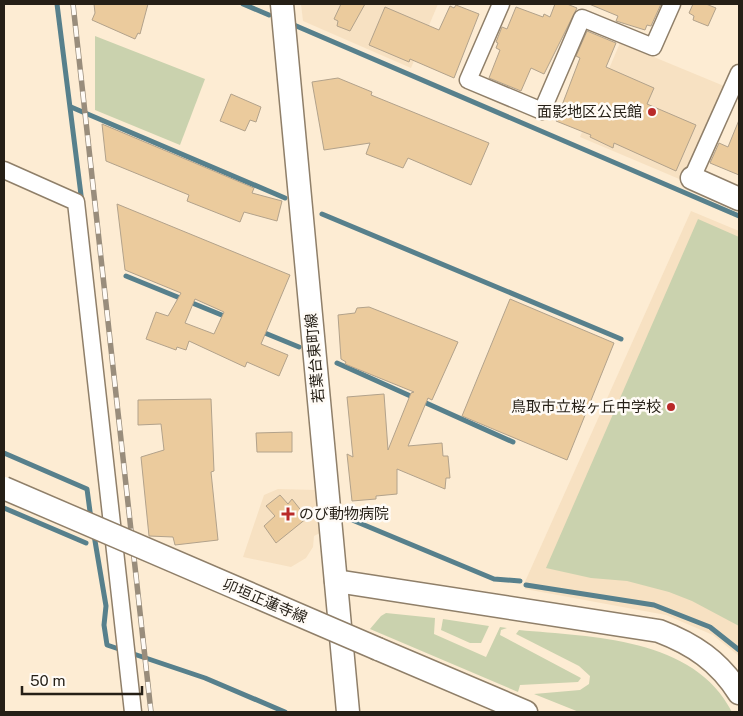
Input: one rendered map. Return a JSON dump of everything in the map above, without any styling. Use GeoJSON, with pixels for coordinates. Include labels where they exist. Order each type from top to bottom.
{"type":"FeatureCollection","features":[{"type":"Feature","properties":{"kind":"main road","name":"若葉台東町線"},"geometry":{"type":"LineString","coordinates":[[282,4],[348,712]]}},
{"type":"Feature","properties":{"kind":"main road"},"geometry":{"type":"LineString","coordinates":[[692,178],[739,199]]}},
{"type":"Feature","properties":{"kind":"main road","name":"卯垣正蓮寺線"},"geometry":{"type":"LineString","coordinates":[[4,488],[526,712]]}},
{"type":"Feature","properties":{"kind":"main road"},"geometry":{"type":"LineString","coordinates":[[336,581],[659,631],[687,642],[712,659],[730,678],[739,693]]}},
{"type":"Feature","properties":{"kind":"street"},"geometry":{"type":"LineString","coordinates":[[502,4],[468,80],[542,111],[582,18],[654,47],[672,4]]}},
{"type":"Feature","properties":{"kind":"street"},"geometry":{"type":"LineString","coordinates":[[692,178],[739,73]]}},
{"type":"Feature","properties":{"kind":"street"},"geometry":{"type":"LineString","coordinates":[[4,170],[76,202],[133,712]]}},
{"type":"Feature","properties":{"kind":"shaded area"},"geometry":{"type":"Polygon","coordinates":[[[301,4],[438,4],[411,68],[303,21],[301,4]]]}},
{"type":"Feature","properties":{"kind":"shaded area","name":"面影地区公民館"},"geometry":{"type":"Polygon","coordinates":[[[620,43],[724,86],[684,181],[580,137],[620,43]]]}},
{"type":"Feature","properties":{"kind":"shaded area","name":"鳥取市立桜ヶ丘中学校"},"geometry":{"type":"Polygon","coordinates":[[[691,211],[739,231],[739,656],[713,635],[666,615],[525,589],[524,584],[691,211]]]}},
{"type":"Feature","properties":{"kind":"shaded area","name":"のび動物病院"},"geometry":{"type":"Polygon","coordinates":[[[278,489],[316,490],[320,533],[314,536],[313,547],[306,558],[291,567],[243,557],[264,495],[278,489]]]}},
{"type":"Feature","properties":{"kind":"green space"},"geometry":{"type":"Polygon","coordinates":[[[95,36],[205,79],[180,145],[95,110],[95,36]]]}},
{"type":"Feature","properties":{"kind":"green space","name":"鳥取市立桜ヶ丘中学校"},"geometry":{"type":"Polygon","coordinates":[[[698,219],[739,237],[739,626],[692,601],[669,592],[627,581],[591,578],[546,568],[698,219]]]}},
{"type":"Feature","properties":{"kind":"green space"},"geometry":{"type":"Polygon","coordinates":[[[386,613],[435,618],[434,634],[486,657],[500,627],[507,628],[501,630],[500,635],[581,678],[578,682],[520,685],[518,692],[370,629],[386,613]]]}},
{"type":"Feature","properties":{"kind":"green space"},"geometry":{"type":"Polygon","coordinates":[[[443,619],[489,626],[481,643],[470,643],[441,630],[443,619]]]}},
{"type":"Feature","properties":{"kind":"green space"},"geometry":{"type":"Polygon","coordinates":[[[519,630],[608,639],[667,655],[693,669],[715,687],[732,712],[579,712],[534,694],[580,690],[589,684],[590,676],[579,666],[516,634],[519,630]]]}},
{"type":"Feature","properties":{"kind":"building"},"geometry":{"type":"Polygon","coordinates":[[[94,4],[148,4],[140,34],[138,33],[135,39],[92,20],[95,13],[94,4]]]}},
{"type":"Feature","properties":{"kind":"building"},"geometry":{"type":"Polygon","coordinates":[[[341,4],[365,4],[350,31],[337,26],[338,21],[334,19],[341,4]]]}},
{"type":"Feature","properties":{"kind":"building"},"geometry":{"type":"Polygon","coordinates":[[[555,4],[567,4],[577,8],[544,74],[531,68],[521,91],[489,78],[500,50],[496,48],[498,43],[496,42],[502,27],[507,29],[516,7],[543,17],[544,14],[550,17],[555,4]]]}},
{"type":"Feature","properties":{"kind":"building"},"geometry":{"type":"Polygon","coordinates":[[[589,4],[661,4],[651,26],[647,25],[645,30],[616,21],[618,16],[589,4]]]}},
{"type":"Feature","properties":{"kind":"building"},"geometry":{"type":"Polygon","coordinates":[[[693,4],[706,4],[716,8],[708,26],[693,20],[694,16],[689,13],[693,4]]]}},
{"type":"Feature","properties":{"kind":"building"},"geometry":{"type":"Polygon","coordinates":[[[456,5],[479,14],[454,78],[410,59],[409,62],[369,45],[385,7],[439,30],[450,6],[454,8],[456,5]]]}},
{"type":"Feature","properties":{"kind":"building"},"geometry":{"type":"Polygon","coordinates":[[[587,31],[616,43],[606,67],[654,88],[647,104],[696,125],[676,171],[614,143],[613,148],[590,137],[591,135],[556,121],[580,58],[576,56],[587,31]]]}},
{"type":"Feature","properties":{"kind":"building"},"geometry":{"type":"Polygon","coordinates":[[[338,78],[372,92],[371,95],[489,143],[471,185],[408,158],[403,168],[366,154],[370,143],[324,150],[312,82],[338,78]]]}},
{"type":"Feature","properties":{"kind":"building"},"geometry":{"type":"Polygon","coordinates":[[[231,94],[261,107],[256,122],[250,120],[245,131],[220,121],[231,94]]]}},
{"type":"Feature","properties":{"kind":"building"},"geometry":{"type":"Polygon","coordinates":[[[739,120],[739,175],[710,163],[719,143],[728,147],[739,120]]]}},
{"type":"Feature","properties":{"kind":"building"},"geometry":{"type":"Polygon","coordinates":[[[102,124],[254,188],[252,193],[282,201],[277,221],[244,212],[240,222],[187,201],[189,195],[106,161],[102,124]]]}},
{"type":"Feature","properties":{"kind":"building"},"geometry":{"type":"Polygon","coordinates":[[[117,204],[290,275],[261,344],[288,355],[279,376],[247,362],[245,367],[189,341],[186,350],[177,347],[176,350],[146,339],[156,312],[168,316],[181,293],[125,270],[117,204]],[[195,299],[185,323],[214,334],[224,312],[195,299]]]}},
{"type":"Feature","properties":{"kind":"building"},"geometry":{"type":"Polygon","coordinates":[[[510,299],[614,343],[567,460],[462,416],[510,299]]]}},
{"type":"Feature","properties":{"kind":"building"},"geometry":{"type":"Polygon","coordinates":[[[369,307],[458,342],[432,400],[428,398],[408,446],[442,443],[443,456],[448,456],[450,478],[446,478],[445,489],[397,469],[397,494],[376,496],[376,499],[352,501],[347,454],[353,457],[347,397],[384,394],[388,450],[411,393],[414,392],[345,364],[346,362],[341,359],[338,315],[355,313],[357,308],[369,307]]]}},
{"type":"Feature","properties":{"kind":"building"},"geometry":{"type":"Polygon","coordinates":[[[211,399],[214,471],[211,472],[218,540],[175,545],[173,537],[149,536],[141,457],[164,450],[161,424],[138,425],[138,400],[211,399]]]}},
{"type":"Feature","properties":{"kind":"building"},"geometry":{"type":"Polygon","coordinates":[[[292,432],[292,452],[257,452],[256,433],[292,432]]]}},
{"type":"Feature","properties":{"kind":"building"},"geometry":{"type":"Polygon","coordinates":[[[280,495],[288,504],[292,499],[307,518],[276,543],[264,526],[275,516],[266,506],[280,495]]]}},
{"type":"Feature","properties":{"kind":"waterway"},"geometry":{"type":"LineString","coordinates":[[57,4],[82,203]]}},
{"type":"Feature","properties":{"kind":"waterway"},"geometry":{"type":"LineString","coordinates":[[243,4],[269,15]]}},
{"type":"Feature","properties":{"kind":"waterway"},"geometry":{"type":"LineString","coordinates":[[294,25],[739,216]]}},
{"type":"Feature","properties":{"kind":"waterway"},"geometry":{"type":"LineString","coordinates":[[71,107],[285,198]]}},
{"type":"Feature","properties":{"kind":"waterway"},"geometry":{"type":"LineString","coordinates":[[322,214],[621,339]]}},
{"type":"Feature","properties":{"kind":"waterway"},"geometry":{"type":"LineString","coordinates":[[126,276],[229,318]]}},
{"type":"Feature","properties":{"kind":"waterway"},"geometry":{"type":"LineString","coordinates":[[260,331],[299,347]]}},
{"type":"Feature","properties":{"kind":"waterway"},"geometry":{"type":"LineString","coordinates":[[337,363],[513,442]]}},
{"type":"Feature","properties":{"kind":"waterway"},"geometry":{"type":"LineString","coordinates":[[4,453],[87,489],[91,519]]}},
{"type":"Feature","properties":{"kind":"waterway"},"geometry":{"type":"LineString","coordinates":[[4,508],[86,543]]}},
{"type":"Feature","properties":{"kind":"waterway"},"geometry":{"type":"LineString","coordinates":[[345,517],[494,579],[520,581]]}},
{"type":"Feature","properties":{"kind":"waterway"},"geometry":{"type":"LineString","coordinates":[[94,535],[106,606],[104,625],[107,645],[205,678],[285,712]]}},
{"type":"Feature","properties":{"kind":"waterway"},"geometry":{"type":"LineString","coordinates":[[526,585],[654,605],[710,627],[739,650]]}},
{"type":"Feature","properties":{"kind":"railway"},"geometry":{"type":"LineString","coordinates":[[73,4],[151,712]]}},
{"type":"Feature","properties":{"kind":"place","name":"面影地区公民館"},"geometry":{"type":"Point","coordinates":[652,112]}},
{"type":"Feature","properties":{"kind":"place","name":"鳥取市立桜ヶ丘中学校"},"geometry":{"type":"Point","coordinates":[671,407]}},
{"type":"Feature","properties":{"kind":"place","name":"のび動物病院"},"geometry":{"type":"Point","coordinates":[288,514]}}]}
